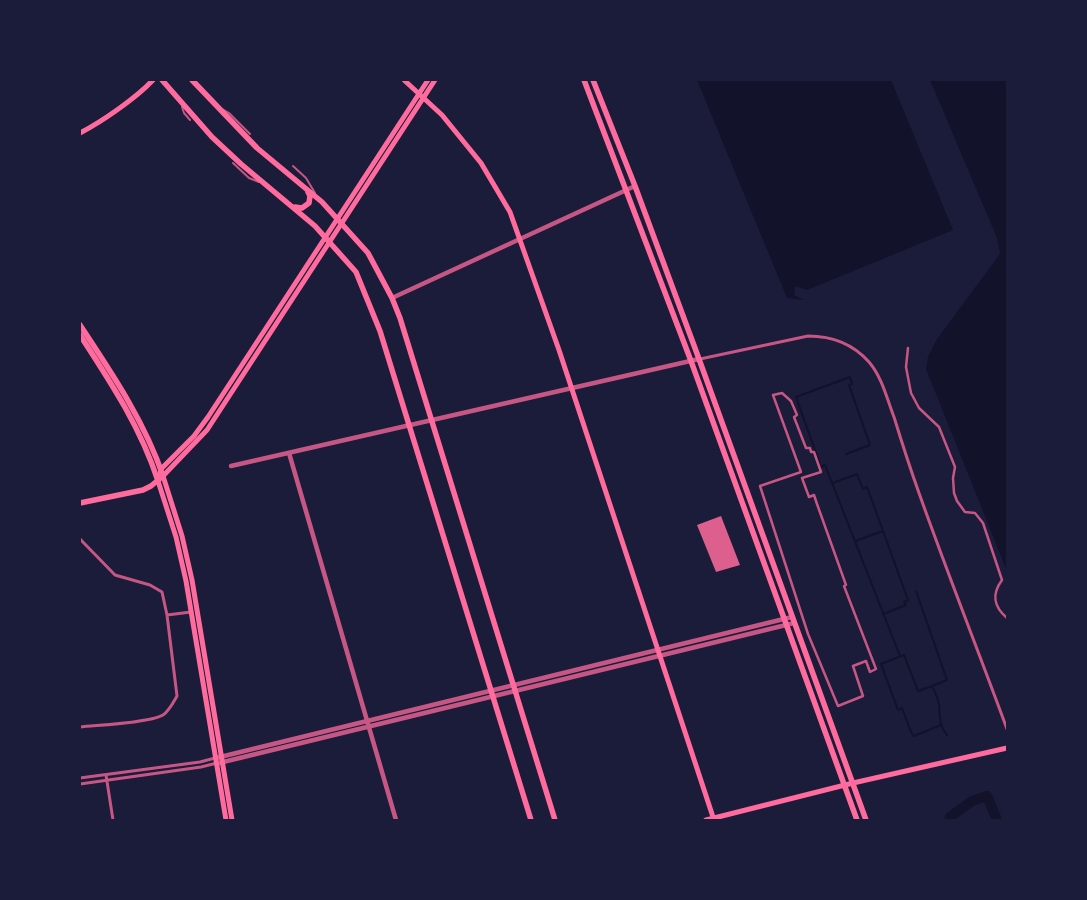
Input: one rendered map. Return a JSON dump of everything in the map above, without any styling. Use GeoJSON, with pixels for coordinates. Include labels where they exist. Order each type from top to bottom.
{"type":"FeatureCollection","features":[{"type":"Feature","properties":{"kind":"main road"},"geometry":{"type":"LineString","coordinates":[[80,133],[106,117],[153,80]]}},
{"type":"Feature","properties":{"kind":"main road"},"geometry":{"type":"LineString","coordinates":[[162,80],[226,151],[294,207],[328,240],[356,272],[380,331],[531,820]]}},
{"type":"Feature","properties":{"kind":"main road"},"geometry":{"type":"LineString","coordinates":[[192,80],[257,148],[317,198],[368,254],[392,298],[432,421],[555,820]]}},
{"type":"Feature","properties":{"kind":"main road"},"geometry":{"type":"LineString","coordinates":[[404,80],[442,115],[481,163],[510,212],[572,390],[714,819]]}},
{"type":"Feature","properties":{"kind":"main road"},"geometry":{"type":"LineString","coordinates":[[421,96],[428,80]]}},
{"type":"Feature","properties":{"kind":"main road"},"geometry":{"type":"LineString","coordinates":[[80,503],[143,490],[207,430],[421,96],[435,80]]}},
{"type":"Feature","properties":{"kind":"main road"},"geometry":{"type":"LineString","coordinates":[[584,80],[691,361],[857,820]]}},
{"type":"Feature","properties":{"kind":"main road"},"geometry":{"type":"LineString","coordinates":[[593,80],[635,186],[699,359],[866,820]]}},
{"type":"Feature","properties":{"kind":"main road"},"geometry":{"type":"LineString","coordinates":[[294,207],[302,208],[309,203],[310,196],[307,190]]}},
{"type":"Feature","properties":{"kind":"main road"},"geometry":{"type":"LineString","coordinates":[[80,325],[141,425],[156,456],[182,559],[232,820]]}},
{"type":"Feature","properties":{"kind":"main road"},"geometry":{"type":"LineString","coordinates":[[80,335],[137,427],[160,475],[184,543],[192,580],[226,820]]}},
{"type":"Feature","properties":{"kind":"main road"},"geometry":{"type":"LineString","coordinates":[[706,820],[844,785],[1007,748]]}},
{"type":"Feature","properties":{"kind":"street"},"geometry":{"type":"LineString","coordinates":[[392,298],[635,186]]}},
{"type":"Feature","properties":{"kind":"street"},"geometry":{"type":"LineString","coordinates":[[230,466],[808,336],[822,336],[837,340],[855,349],[869,362],[880,379],[919,493],[1007,729]]}},
{"type":"Feature","properties":{"kind":"street"},"geometry":{"type":"LineString","coordinates":[[908,348],[906,367],[911,393],[919,408],[939,427],[955,467],[953,486],[957,501],[965,512],[975,513],[983,523],[1002,580],[998,585],[996,604],[998,610],[1007,618]]}},
{"type":"Feature","properties":{"kind":"street"},"geometry":{"type":"LineString","coordinates":[[782,393],[792,400],[797,415],[794,417],[806,448],[810,448],[811,452],[814,452],[821,472],[802,478],[810,497],[814,495],[846,585],[844,586],[876,669],[870,672],[866,661],[853,666],[863,696],[838,706],[808,634],[760,486],[801,472],[773,396],[782,393]]}},
{"type":"Feature","properties":{"kind":"street"},"geometry":{"type":"LineString","coordinates":[[289,453],[396,820]]}},
{"type":"Feature","properties":{"kind":"street"},"geometry":{"type":"LineString","coordinates":[[80,539],[115,575],[150,585],[162,592],[167,615],[177,696],[171,707],[163,715],[149,720],[80,727]]}},
{"type":"Feature","properties":{"kind":"street"},"geometry":{"type":"LineString","coordinates":[[167,615],[191,612]]}},
{"type":"Feature","properties":{"kind":"street"},"geometry":{"type":"LineString","coordinates":[[80,778],[219,760],[785,622],[792,617],[794,620]]}},
{"type":"Feature","properties":{"kind":"street"},"geometry":{"type":"LineString","coordinates":[[80,784],[201,767],[219,760]]}},
{"type":"Feature","properties":{"kind":"street"},"geometry":{"type":"LineString","coordinates":[[106,775],[113,820]]}},
{"type":"Feature","properties":{"kind":"lane"},"geometry":{"type":"LineString","coordinates":[[182,104],[184,113],[190,120]]}},
{"type":"Feature","properties":{"kind":"lane"},"geometry":{"type":"LineString","coordinates":[[215,106],[229,112],[250,134]]}},
{"type":"Feature","properties":{"kind":"lane"},"geometry":{"type":"LineString","coordinates":[[233,163],[249,178],[268,187]]}},
{"type":"Feature","properties":{"kind":"lane"},"geometry":{"type":"LineString","coordinates":[[293,166],[306,178],[317,198]]}},
{"type":"Feature","properties":{"kind":"shaded area"},"geometry":{"type":"Polygon","coordinates":[[[697,80],[891,80],[953,230],[807,290],[795,286],[794,295],[804,300],[787,298],[697,80]]]}},
{"type":"Feature","properties":{"kind":"shaded area"},"geometry":{"type":"Polygon","coordinates":[[[930,80],[1007,80],[1007,571],[926,369],[928,357],[937,339],[1000,254],[997,238],[930,80]]]}},
{"type":"Feature","properties":{"kind":"building"},"geometry":{"type":"Polygon","coordinates":[[[721,516],[740,565],[716,572],[697,525],[721,516]]]}},
{"type":"Feature","properties":{"kind":"waterway"},"geometry":{"type":"LineString","coordinates":[[846,454],[870,445],[849,385],[852,384],[850,377],[796,397],[821,467],[825,465],[900,656]]}},
{"type":"Feature","properties":{"kind":"waterway"},"geometry":{"type":"LineString","coordinates":[[833,483],[857,474],[863,489],[867,487],[908,600],[904,602],[906,605],[883,614]]}},
{"type":"Feature","properties":{"kind":"waterway"},"geometry":{"type":"LineString","coordinates":[[855,541],[883,531]]}},
{"type":"Feature","properties":{"kind":"waterway"},"geometry":{"type":"LineString","coordinates":[[916,591],[947,680],[932,686],[939,702],[941,724],[947,735]]}},
{"type":"Feature","properties":{"kind":"waterway"},"geometry":{"type":"LineString","coordinates":[[932,686],[918,691],[904,655],[881,664],[898,710],[902,708],[914,736],[941,725]]}},
{"type":"Feature","properties":{"kind":"waterway"},"geometry":{"type":"LineString","coordinates":[[949,820],[950,817],[972,801],[987,796],[997,820]]}}]}
